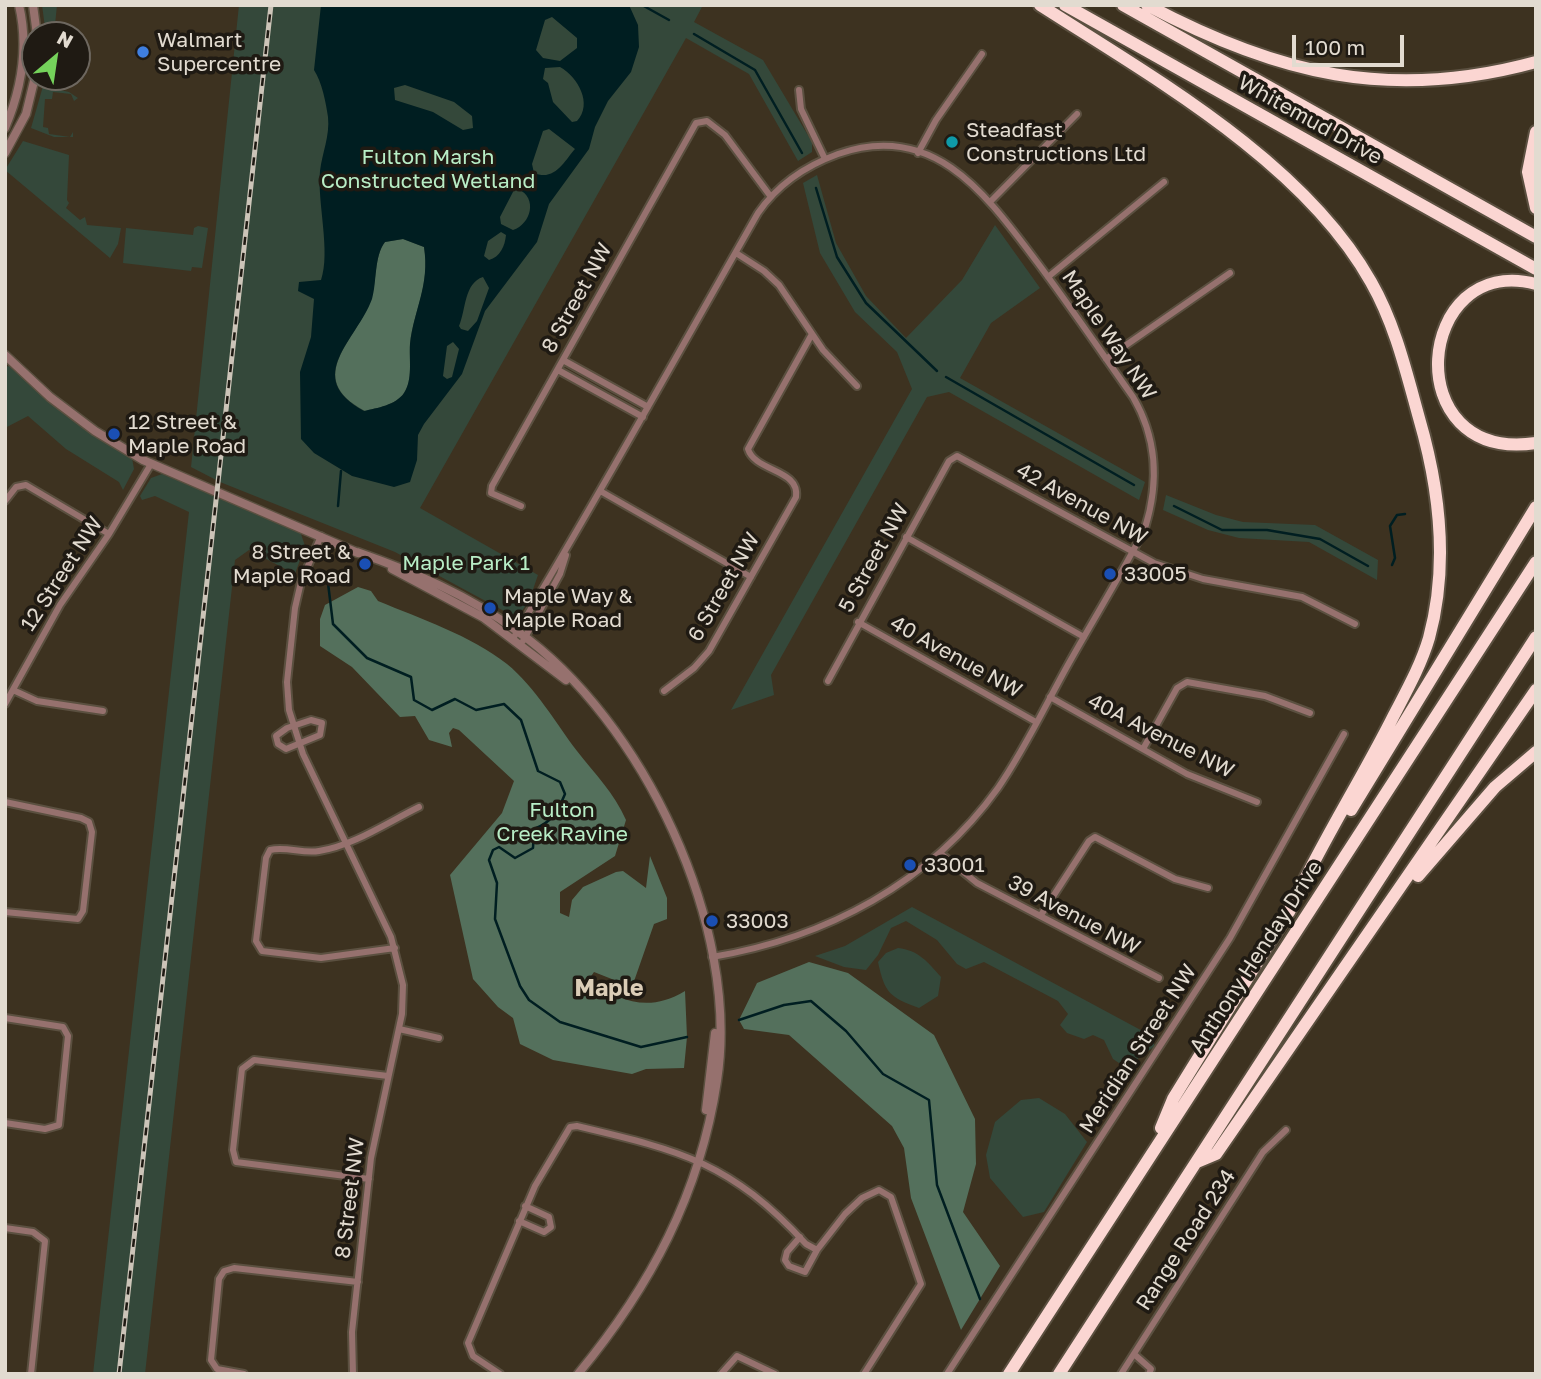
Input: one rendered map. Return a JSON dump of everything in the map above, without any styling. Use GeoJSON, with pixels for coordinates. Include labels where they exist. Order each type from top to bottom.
{"type":"FeatureCollection","features":[{"type":"Feature","properties":{"kind":"highway"},"geometry":{"type":"LineString","coordinates":[[1040,5],[1196,107],[1268,164],[1313,205],[1338,233],[1377,291],[1395,333],[1410,381],[1427,446],[1442,560],[1429,639],[1416,673],[1307,872],[1289,912]]}},
{"type":"Feature","properties":{"kind":"highway","name":"Whitemud Drive"},"geometry":{"type":"LineString","coordinates":[[1065,5],[1536,269]]}},
{"type":"Feature","properties":{"kind":"highway","name":"Whitemud Drive"},"geometry":{"type":"LineString","coordinates":[[1123,5],[1536,237]]}},
{"type":"Feature","properties":{"kind":"highway"},"geometry":{"type":"LineString","coordinates":[[1147,5],[1203,34],[1250,54],[1343,77],[1386,80],[1434,78],[1489,72],[1536,62]]}},
{"type":"Feature","properties":{"kind":"highway"},"geometry":{"type":"LineString","coordinates":[[1536,132],[1528,172],[1536,208]]}},
{"type":"Feature","properties":{"kind":"highway"},"geometry":{"type":"LineString","coordinates":[[1536,284],[1506,283],[1485,288],[1467,298],[1445,326],[1436,365],[1443,398],[1465,425],[1496,442],[1536,443]]}},
{"type":"Feature","properties":{"kind":"highway"},"geometry":{"type":"LineString","coordinates":[[1149,1158],[1173,1099],[1536,508]]}},
{"type":"Feature","properties":{"kind":"highway","name":"Anthony Henday Drive"},"geometry":{"type":"LineString","coordinates":[[1009,1374],[1536,562]]}},
{"type":"Feature","properties":{"kind":"highway"},"geometry":{"type":"LineString","coordinates":[[1059,1374],[1536,637]]}},
{"type":"Feature","properties":{"kind":"highway"},"geometry":{"type":"LineString","coordinates":[[1197,1162],[1216,1154],[1536,690]]}},
{"type":"Feature","properties":{"kind":"highway"},"geometry":{"type":"LineString","coordinates":[[1379,921],[1495,788],[1536,752]]}},
{"type":"Feature","properties":{"kind":"street"},"geometry":{"type":"LineString","coordinates":[[5,128],[17,98],[23,68],[23,29],[19,5]]}},
{"type":"Feature","properties":{"kind":"street"},"geometry":{"type":"LineString","coordinates":[[918,152],[936,120],[982,54]]}},
{"type":"Feature","properties":{"kind":"street"},"geometry":{"type":"LineString","coordinates":[[799,90],[801,109],[825,159]]}},
{"type":"Feature","properties":{"kind":"street"},"geometry":{"type":"LineString","coordinates":[[5,153],[26,114],[32,91]]}},
{"type":"Feature","properties":{"kind":"street"},"geometry":{"type":"LineString","coordinates":[[991,201],[1077,114]]}},
{"type":"Feature","properties":{"kind":"street","name":"8 Street NW"},"geometry":{"type":"LineString","coordinates":[[521,506],[491,494],[496,479],[698,122],[707,121],[720,129],[771,197]]}},
{"type":"Feature","properties":{"kind":"street","name":"Maple Way NW"},"geometry":{"type":"LineString","coordinates":[[520,637],[564,564],[566,555],[648,407],[771,197],[792,177],[846,151],[877,146],[918,152],[959,172],[991,201],[1048,277],[1142,414],[1154,460],[1154,501],[1133,553],[998,787],[940,853],[891,891],[838,921],[783,941],[712,957]]}},
{"type":"Feature","properties":{"kind":"street"},"geometry":{"type":"LineString","coordinates":[[1048,277],[1164,182]]}},
{"type":"Feature","properties":{"kind":"street"},"geometry":{"type":"LineString","coordinates":[[736,253],[764,271],[779,285],[827,355],[857,386]]}},
{"type":"Feature","properties":{"kind":"street"},"geometry":{"type":"LineString","coordinates":[[1106,359],[1230,274]]}},
{"type":"Feature","properties":{"kind":"street","name":"6 Street NW"},"geometry":{"type":"LineString","coordinates":[[664,691],[705,657],[794,499],[796,487],[792,481],[754,459],[748,453],[748,446],[812,334]]}},
{"type":"Feature","properties":{"kind":"street"},"geometry":{"type":"LineString","coordinates":[[5,355],[50,397],[95,431],[151,464],[357,552],[457,601],[520,637],[588,698],[642,771],[668,819],[691,876],[712,957],[718,1013],[705,1130],[698,1160],[676,1222],[647,1281],[615,1329],[578,1374]]}},
{"type":"Feature","properties":{"kind":"street"},"geometry":{"type":"LineString","coordinates":[[564,360],[648,407]]}},
{"type":"Feature","properties":{"kind":"street"},"geometry":{"type":"LineString","coordinates":[[558,370],[643,417]]}},
{"type":"Feature","properties":{"kind":"street","name":"42 Avenue NW"},"geometry":{"type":"LineString","coordinates":[[954,456],[962,457],[1133,553],[1203,579],[1302,597],[1354,624]]}},
{"type":"Feature","properties":{"kind":"street","name":"5 Street NW"},"geometry":{"type":"LineString","coordinates":[[828,681],[858,622],[954,456]]}},
{"type":"Feature","properties":{"kind":"street","name":"12 Street NW"},"geometry":{"type":"LineString","coordinates":[[5,704],[60,605],[109,534],[151,464]]}},
{"type":"Feature","properties":{"kind":"street"},"geometry":{"type":"LineString","coordinates":[[5,501],[13,490],[23,485],[109,534]]}},
{"type":"Feature","properties":{"kind":"street"},"geometry":{"type":"LineString","coordinates":[[602,492],[751,576]]}},
{"type":"Feature","properties":{"kind":"street","name":"8 Street NW"},"geometry":{"type":"LineString","coordinates":[[321,536],[301,582],[292,624],[287,691],[293,726],[395,948],[403,985],[399,1029],[369,1179],[351,1347],[353,1374]]}},
{"type":"Feature","properties":{"kind":"street"},"geometry":{"type":"LineString","coordinates":[[906,537],[1084,637]]}},
{"type":"Feature","properties":{"kind":"street","name":"40 Avenue NW"},"geometry":{"type":"LineString","coordinates":[[858,622],[1036,723]]}},
{"type":"Feature","properties":{"kind":"street"},"geometry":{"type":"LineString","coordinates":[[1143,749],[1182,683],[1254,693],[1310,713]]}},
{"type":"Feature","properties":{"kind":"street"},"geometry":{"type":"LineString","coordinates":[[13,690],[37,701],[103,711]]}},
{"type":"Feature","properties":{"kind":"street","name":"40A Avenue NW"},"geometry":{"type":"LineString","coordinates":[[1050,697],[1199,780],[1256,802]]}},
{"type":"Feature","properties":{"kind":"street"},"geometry":{"type":"LineString","coordinates":[[293,726],[315,720],[323,726],[320,735],[299,744]]}},
{"type":"Feature","properties":{"kind":"street","name":"8 Street NW"},"geometry":{"type":"LineString","coordinates":[[293,726],[281,732],[276,740],[286,749],[299,744]]}},
{"type":"Feature","properties":{"kind":"street","name":"Meridian Street NW"},"geometry":{"type":"LineString","coordinates":[[947,1374],[1230,937],[1343,734]]}},
{"type":"Feature","properties":{"kind":"street"},"geometry":{"type":"LineString","coordinates":[[5,802],[86,820],[92,832],[83,911],[78,919],[5,912]]}},
{"type":"Feature","properties":{"kind":"street"},"geometry":{"type":"LineString","coordinates":[[395,948],[361,955],[321,958],[262,951],[256,941],[266,858],[270,850],[317,851],[345,842],[419,807]]}},
{"type":"Feature","properties":{"kind":"street"},"geometry":{"type":"LineString","coordinates":[[1041,915],[1089,841],[1095,837],[1175,879],[1208,888]]}},
{"type":"Feature","properties":{"kind":"street","name":"39 Avenue NW"},"geometry":{"type":"LineString","coordinates":[[940,853],[977,883],[1159,978]]}},
{"type":"Feature","properties":{"kind":"street"},"geometry":{"type":"LineString","coordinates":[[5,1018],[66,1029],[68,1042],[57,1126],[45,1129],[5,1123]]}},
{"type":"Feature","properties":{"kind":"street"},"geometry":{"type":"LineString","coordinates":[[399,1029],[439,1038]]}},
{"type":"Feature","properties":{"kind":"street"},"geometry":{"type":"LineString","coordinates":[[369,1179],[236,1162],[233,1150],[241,1074],[247,1062],[257,1060],[388,1076]]}},
{"type":"Feature","properties":{"kind":"street"},"geometry":{"type":"LineString","coordinates":[[500,1374],[470,1353],[468,1343],[525,1206],[570,1128],[580,1127],[658,1146],[698,1160],[750,1190],[817,1250]]}},
{"type":"Feature","properties":{"kind":"street","name":"Range Road 234"},"geometry":{"type":"LineString","coordinates":[[1121,1374],[1263,1152],[1286,1130]]}},
{"type":"Feature","properties":{"kind":"street"},"geometry":{"type":"LineString","coordinates":[[800,1237],[786,1255],[789,1266],[800,1272],[807,1271],[817,1250],[859,1200],[876,1190],[886,1191],[893,1200],[921,1281],[919,1290],[864,1374]]}},
{"type":"Feature","properties":{"kind":"street"},"geometry":{"type":"LineString","coordinates":[[519,1221],[544,1232],[551,1227],[548,1217],[525,1206]]}},
{"type":"Feature","properties":{"kind":"street"},"geometry":{"type":"LineString","coordinates":[[5,1228],[33,1232],[43,1237],[45,1245],[31,1374]]}},
{"type":"Feature","properties":{"kind":"street"},"geometry":{"type":"LineString","coordinates":[[244,1374],[214,1367],[211,1357],[219,1279],[223,1270],[233,1268],[358,1282]]}},
{"type":"Feature","properties":{"kind":"street"},"geometry":{"type":"LineString","coordinates":[[1134,1354],[1151,1369],[1149,1374]]}},
{"type":"Feature","properties":{"kind":"street"},"geometry":{"type":"LineString","coordinates":[[721,1374],[737,1356],[775,1374]]}},
{"type":"Feature","properties":{"kind":"green space"},"geometry":{"type":"Polygon","coordinates":[[[42,5],[57,5],[55,21],[44,21],[42,5]]]}},
{"type":"Feature","properties":{"kind":"green space","name":"Fulton Marsh Constructed Wetland"},"geometry":{"type":"Polygon","coordinates":[[[239,5],[703,5],[694,22],[763,60],[812,142],[812,152],[798,161],[749,74],[686,38],[420,508],[538,575],[529,601],[517,618],[395,552],[220,482],[191,467],[239,5]]]}},
{"type":"Feature","properties":{"kind":"green space"},"geometry":{"type":"Polygon","coordinates":[[[42,91],[65,91],[69,92],[78,98],[74,101],[71,94],[53,92],[52,99],[45,99],[43,127],[48,128],[49,134],[70,137],[54,137],[31,128],[42,91]]]}},
{"type":"Feature","properties":{"kind":"green space"},"geometry":{"type":"Polygon","coordinates":[[[23,141],[69,155],[69,203],[66,208],[80,220],[85,217],[87,225],[121,228],[118,244],[110,258],[5,170],[23,141]]]}},
{"type":"Feature","properties":{"kind":"green space"},"geometry":{"type":"Polygon","coordinates":[[[817,175],[836,243],[866,296],[906,338],[962,280],[995,225],[1040,288],[991,323],[960,378],[1145,482],[1139,500],[949,392],[927,397],[771,675],[774,695],[731,710],[912,389],[897,352],[855,312],[820,253],[803,183],[817,175]]]}},
{"type":"Feature","properties":{"kind":"green space"},"geometry":{"type":"Polygon","coordinates":[[[126,228],[193,235],[194,228],[208,228],[202,268],[192,267],[191,271],[123,263],[126,228]]]}},
{"type":"Feature","properties":{"kind":"green space"},"geometry":{"type":"Polygon","coordinates":[[[403,239],[424,247],[425,262],[423,287],[410,344],[409,382],[401,397],[365,411],[347,398],[337,385],[339,358],[371,299],[381,248],[385,242],[403,239]]]}},
{"type":"Feature","properties":{"kind":"green space"},"geometry":{"type":"Polygon","coordinates":[[[9,366],[75,422],[132,458],[134,469],[123,490],[119,482],[66,449],[28,416],[5,428],[5,367],[9,366]]]}},
{"type":"Feature","properties":{"kind":"green space"},"geometry":{"type":"Polygon","coordinates":[[[162,474],[300,531],[305,546],[295,574],[249,550],[235,560],[145,1374],[93,1374],[189,512],[155,496],[142,500],[140,496],[151,478],[162,474]]]}},
{"type":"Feature","properties":{"kind":"green space"},"geometry":{"type":"Polygon","coordinates":[[[1166,495],[1216,515],[1243,522],[1315,525],[1378,560],[1377,580],[1309,542],[1239,538],[1208,530],[1163,510],[1166,495]]]}},
{"type":"Feature","properties":{"kind":"green space","name":"Fulton Creek Ravine"},"geometry":{"type":"Polygon","coordinates":[[[358,587],[371,591],[378,601],[477,644],[507,664],[536,694],[610,792],[626,820],[615,856],[560,892],[560,913],[569,917],[572,900],[583,887],[616,872],[623,871],[646,888],[650,856],[667,898],[667,919],[654,924],[632,987],[594,972],[587,982],[612,995],[636,1002],[659,1002],[685,991],[687,1037],[684,1068],[646,1069],[632,1074],[553,1060],[520,1044],[513,1018],[498,1007],[473,979],[450,875],[502,813],[514,781],[459,730],[453,728],[449,733],[452,747],[429,740],[415,716],[400,717],[352,667],[320,646],[320,619],[325,605],[358,587]]]}},
{"type":"Feature","properties":{"kind":"green space"},"geometry":{"type":"Polygon","coordinates":[[[912,907],[1150,1035],[1155,1046],[1136,1060],[1119,1063],[1113,1059],[1104,1040],[1093,1035],[1084,1039],[1067,1033],[1060,1025],[1068,1014],[1058,1001],[984,962],[966,969],[957,964],[937,940],[906,921],[891,928],[878,955],[866,970],[844,967],[815,956],[845,946],[912,907]]]}},
{"type":"Feature","properties":{"kind":"green space"},"geometry":{"type":"Polygon","coordinates":[[[898,948],[917,954],[941,977],[938,996],[919,1008],[895,997],[883,981],[878,962],[886,953],[898,948]]]}},
{"type":"Feature","properties":{"kind":"green space"},"geometry":{"type":"Polygon","coordinates":[[[809,962],[848,973],[934,1035],[975,1119],[976,1164],[963,1212],[1000,1266],[961,1330],[911,1198],[904,1148],[892,1126],[789,1035],[744,1029],[739,1020],[757,983],[809,962]]]}},
{"type":"Feature","properties":{"kind":"green space"},"geometry":{"type":"Polygon","coordinates":[[[1039,1098],[1065,1114],[1087,1142],[1044,1212],[1023,1217],[990,1178],[986,1155],[995,1122],[1021,1100],[1039,1098]]]}},
{"type":"Feature","properties":{"kind":"water"},"geometry":{"type":"Polygon","coordinates":[[[321,5],[629,5],[638,25],[639,47],[631,72],[608,101],[595,127],[589,149],[549,204],[537,242],[485,311],[462,374],[418,435],[417,460],[410,482],[394,487],[352,476],[314,453],[301,439],[300,372],[311,337],[314,299],[298,291],[299,282],[321,280],[325,256],[320,183],[328,117],[325,99],[314,70],[321,5]],[[552,17],[545,20],[536,50],[543,58],[560,61],[577,48],[577,38],[552,17]],[[560,67],[545,68],[543,79],[548,83],[553,102],[572,122],[577,121],[584,107],[578,84],[560,67]],[[405,85],[394,88],[395,100],[433,112],[463,130],[473,128],[472,116],[454,102],[405,85]],[[549,129],[543,131],[532,164],[534,173],[548,175],[559,168],[575,149],[549,129]],[[518,189],[514,190],[500,217],[501,224],[513,230],[524,222],[530,211],[530,204],[524,193],[518,189]],[[501,232],[488,241],[484,256],[489,260],[499,254],[506,235],[501,232]],[[403,239],[385,242],[379,254],[372,299],[339,358],[335,371],[337,385],[346,398],[364,411],[391,403],[401,397],[407,388],[412,331],[425,273],[424,247],[403,239]],[[483,277],[472,285],[459,326],[468,331],[477,321],[489,288],[483,277]],[[453,342],[447,346],[443,376],[447,379],[452,377],[459,349],[453,342]]]}},
{"type":"Feature","properties":{"kind":"waterway"},"geometry":{"type":"LineString","coordinates":[[642,5],[669,20]]}},
{"type":"Feature","properties":{"kind":"waterway"},"geometry":{"type":"LineString","coordinates":[[694,34],[755,70],[802,153]]}},
{"type":"Feature","properties":{"kind":"waterway"},"geometry":{"type":"LineString","coordinates":[[816,188],[837,257],[866,303],[937,371]]}},
{"type":"Feature","properties":{"kind":"waterway"},"geometry":{"type":"LineString","coordinates":[[946,377],[1134,485]]}},
{"type":"Feature","properties":{"kind":"waterway"},"geometry":{"type":"LineString","coordinates":[[338,506],[341,471]]}},
{"type":"Feature","properties":{"kind":"waterway"},"geometry":{"type":"LineString","coordinates":[[1174,506],[1222,530],[1267,530],[1320,539],[1368,566]]}},
{"type":"Feature","properties":{"kind":"waterway"},"geometry":{"type":"LineString","coordinates":[[1392,565],[1395,558],[1390,526],[1397,515],[1405,514]]}},
{"type":"Feature","properties":{"kind":"waterway"},"geometry":{"type":"LineString","coordinates":[[328,583],[333,624],[367,658],[411,677],[414,700],[432,710],[455,699],[476,710],[504,704],[521,720],[538,771],[560,782],[565,794],[553,816],[534,829],[533,848],[515,858],[499,847],[493,850],[489,860],[497,883],[495,919],[520,986],[529,1000],[560,1022],[641,1047],[687,1037]]}},
{"type":"Feature","properties":{"kind":"waterway"},"geometry":{"type":"LineString","coordinates":[[739,1020],[784,1005],[811,1001],[846,1031],[883,1074],[929,1100],[937,1185],[980,1299]]}},
{"type":"Feature","properties":{"kind":"railway"},"geometry":{"type":"LineString","coordinates":[[119,1374],[271,5]]}},
{"type":"Feature","properties":{"kind":"place","name":"Walmart Supercentre"},"geometry":{"type":"Point","coordinates":[143,52]}},
{"type":"Feature","properties":{"kind":"place","name":"Steadfast Constructions Ltd"},"geometry":{"type":"Point","coordinates":[952,142]}},
{"type":"Feature","properties":{"kind":"place","name":"12 Street & Maple Road"},"geometry":{"type":"Point","coordinates":[114,434]}},
{"type":"Feature","properties":{"kind":"place","name":"8 Street & Maple Road"},"geometry":{"type":"Point","coordinates":[365,564]}},
{"type":"Feature","properties":{"kind":"place","name":"33005"},"geometry":{"type":"Point","coordinates":[1110,574]}},
{"type":"Feature","properties":{"kind":"place","name":"Maple Way & Maple Road"},"geometry":{"type":"Point","coordinates":[490,608]}},
{"type":"Feature","properties":{"kind":"place","name":"33001"},"geometry":{"type":"Point","coordinates":[910,865]}},
{"type":"Feature","properties":{"kind":"place","name":"33003"},"geometry":{"type":"Point","coordinates":[712,921]}},
{"type":"Feature","properties":{"kind":"district","name":"Maple"},"geometry":{"type":"Point","coordinates":[609,989]}},
{"type":"Feature","properties":{"kind":"park label","name":"Maple Park 1"},"geometry":{"type":"Point","coordinates":[466,563]}}]}
